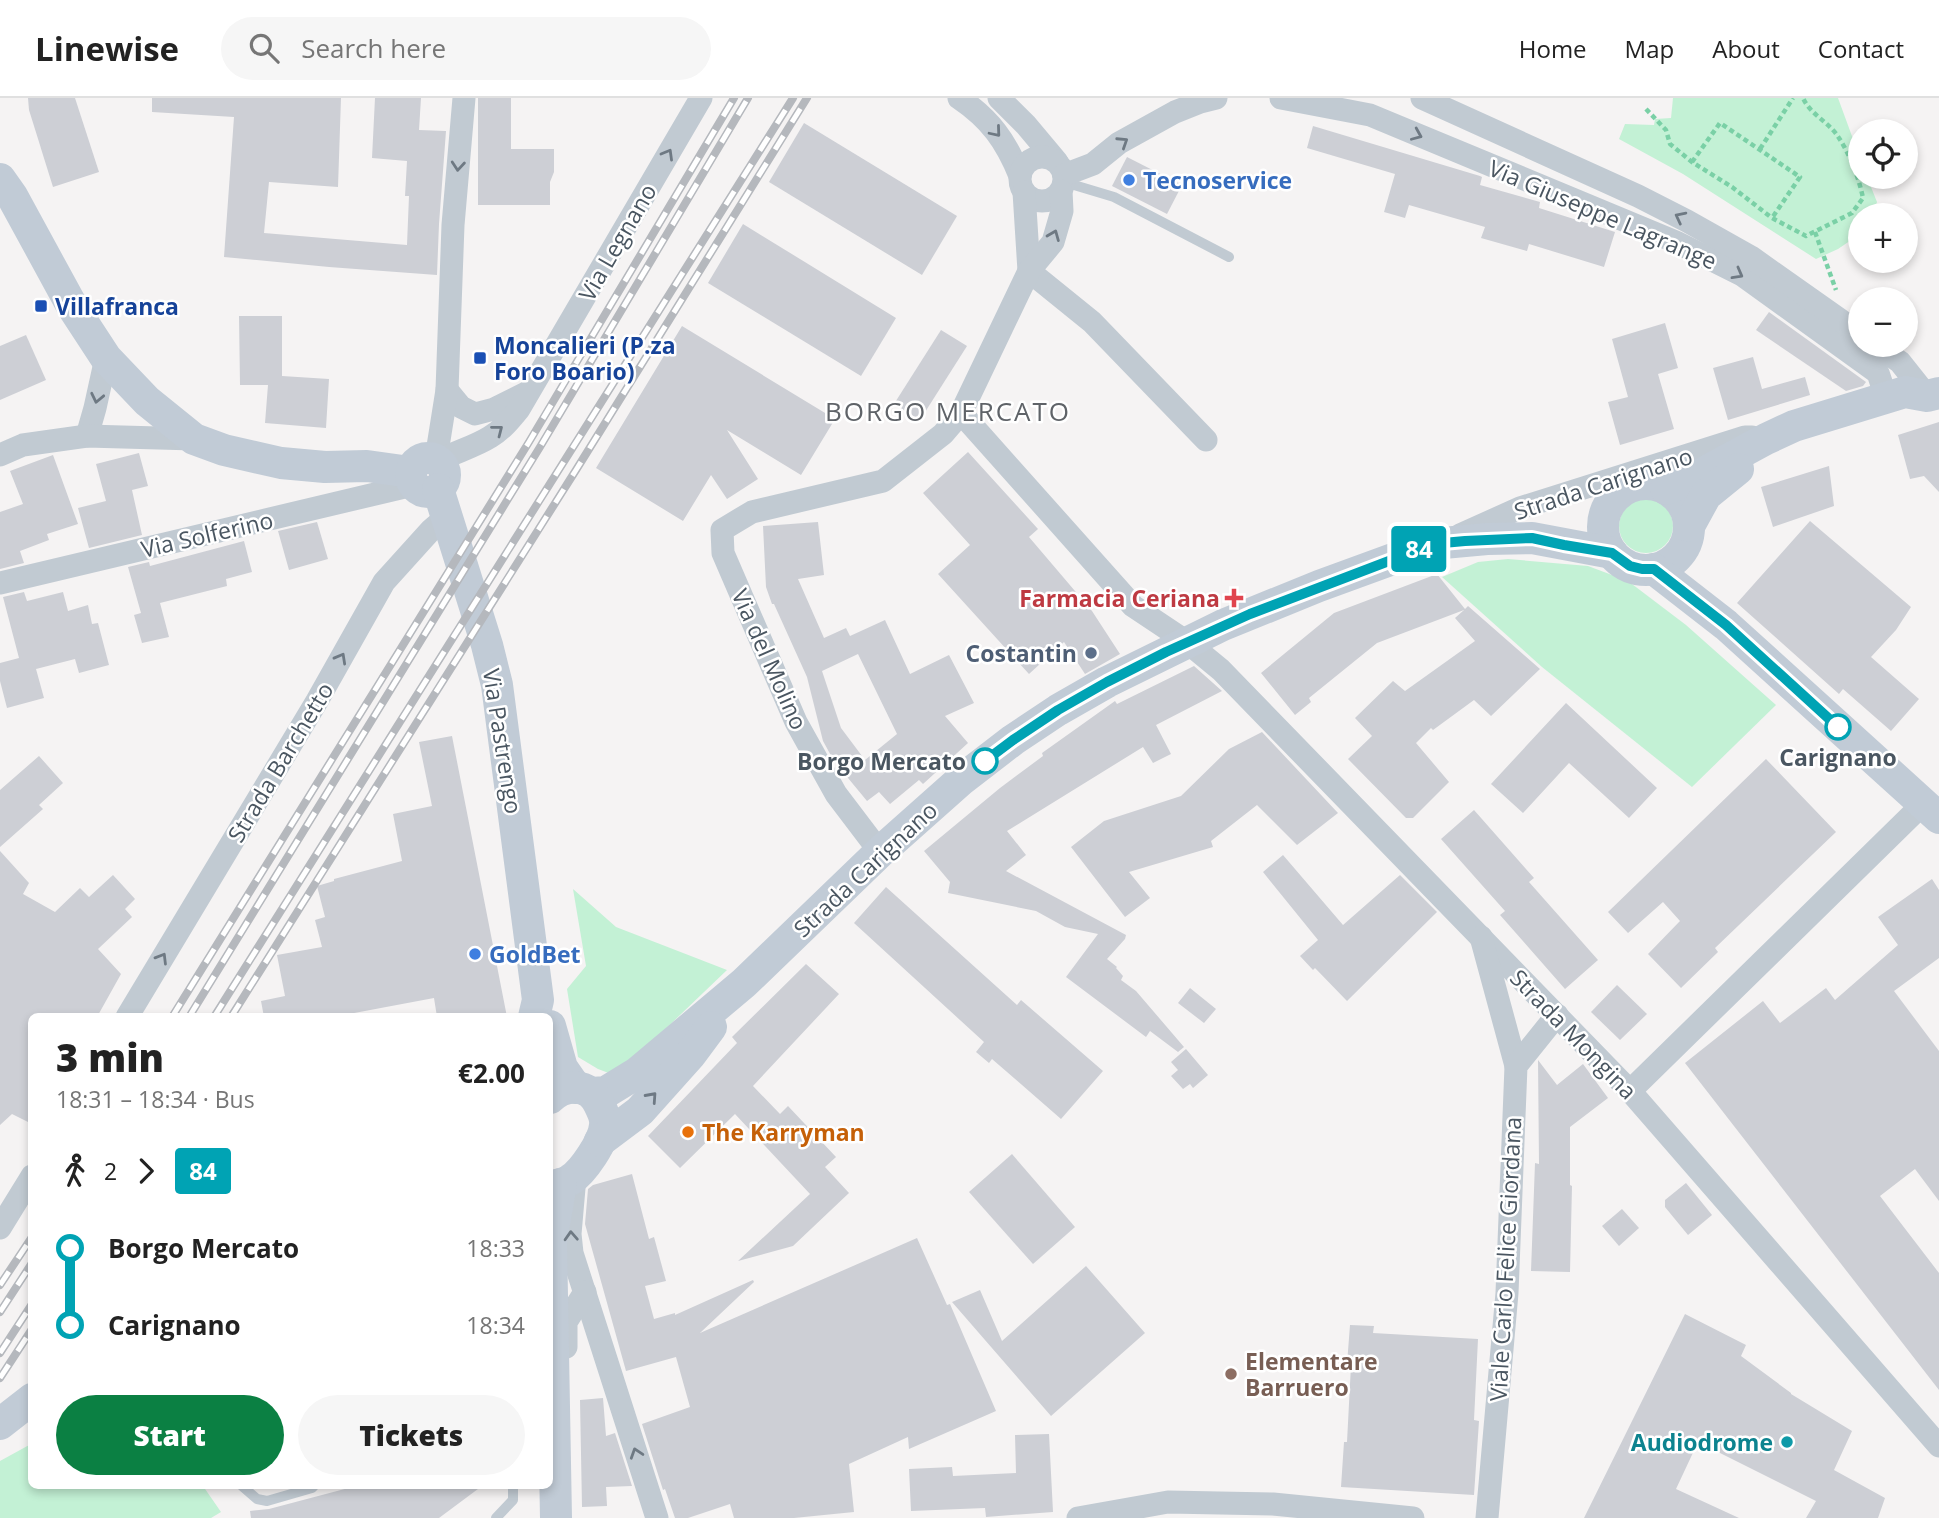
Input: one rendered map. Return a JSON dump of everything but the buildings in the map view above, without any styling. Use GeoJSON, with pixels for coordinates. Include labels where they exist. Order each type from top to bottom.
{"type":"FeatureCollection","features":[{"type":"Feature","properties":{"kind":"main road"},"geometry":{"type":"LineString","coordinates":[[0,155],[6,188],[72,306],[106,358],[147,401],[194,439],[224,450],[281,463],[325,467],[367,466],[430,481]]}},
{"type":"Feature","properties":{"kind":"main road","name":"Strada Carignano"},"geometry":{"type":"LineString","coordinates":[[1666,489],[1694,478],[1794,426],[1906,392],[1933,394]]}},
{"type":"Feature","properties":{"kind":"main road","name":"Strada Carignano"},"geometry":{"type":"LineString","coordinates":[[1685,539],[1706,495],[1738,469],[1784,446],[1908,410],[1933,394]]}},
{"type":"Feature","properties":{"kind":"main road","name":"Via Pastrengo"},"geometry":{"type":"LineString","coordinates":[[430,481],[497,685],[542,1013]]}},
{"type":"Feature","properties":{"kind":"main road"},"geometry":{"type":"LineString","coordinates":[[1685,539],[1664,565],[1654,569],[1630,566],[1612,553],[1608,546],[1603,527],[1608,508],[1619,493],[1631,486],[1645,484],[1659,485],[1681,501],[1687,513],[1685,539],[1726,625]]}},
{"type":"Feature","properties":{"kind":"main road","name":"Strada Carignano"},"geometry":{"type":"LineString","coordinates":[[1532,538],[1566,528],[1608,508]]}},
{"type":"Feature","properties":{"kind":"main road","name":"Strada Carignano"},"geometry":{"type":"LineString","coordinates":[[573,1093],[606,1092],[637,1073],[744,983],[880,852],[961,780],[1013,740],[1107,682],[1241,618],[1412,551],[1443,543],[1532,538],[1612,553]]}},
{"type":"Feature","properties":{"kind":"main road"},"geometry":{"type":"LineString","coordinates":[[1654,569],[1726,625],[1931,811]]}},
{"type":"Feature","properties":{"kind":"main road","name":"Strada Carignano"},"geometry":{"type":"LineString","coordinates":[[600,1141],[640,1111],[691,1054],[744,983]]}},
{"type":"Feature","properties":{"kind":"main road","name":"Via Pastrengo"},"geometry":{"type":"LineString","coordinates":[[553,1044],[573,1093],[597,1101],[605,1126],[600,1141]]}},
{"type":"Feature","properties":{"kind":"main road"},"geometry":{"type":"LineString","coordinates":[[553,1230],[562,1182],[600,1141]]}},
{"type":"Feature","properties":{"kind":"main road"},"geometry":{"type":"LineString","coordinates":[[553,1352],[556,1518]]}},
{"type":"Feature","properties":{"kind":"main road"},"geometry":{"type":"LineString","coordinates":[[0,1423],[28,1402]]}},
{"type":"Feature","properties":{"kind":"main road"},"geometry":{"type":"LineString","coordinates":[[541,1489],[542,1518]]}},
{"type":"Feature","properties":{"kind":"street","name":"Via Pastrengo"},"geometry":{"type":"LineString","coordinates":[[430,481],[447,390],[453,225],[464,98]]}},
{"type":"Feature","properties":{"kind":"street","name":"Via Legnano"},"geometry":{"type":"LineString","coordinates":[[430,481],[456,451],[492,436],[507,425],[519,409],[701,98]]}},
{"type":"Feature","properties":{"kind":"street"},"geometry":{"type":"LineString","coordinates":[[959,98],[989,123],[1004,142],[1022,184],[1036,200],[1043,201],[1050,200],[1061,178],[1093,164],[1119,144],[1175,112],[1216,98]]}},
{"type":"Feature","properties":{"kind":"street"},"geometry":{"type":"LineString","coordinates":[[961,413],[1029,271],[1053,242],[1062,211],[1061,178],[1026,125],[999,98]]}},
{"type":"Feature","properties":{"kind":"street","name":"Via Giuseppe Lagrange"},"geometry":{"type":"LineString","coordinates":[[1281,98],[1370,115],[1676,242],[1742,275],[1878,373],[1886,397]]}},
{"type":"Feature","properties":{"kind":"street"},"geometry":{"type":"LineString","coordinates":[[1354,98],[1370,115]]}},
{"type":"Feature","properties":{"kind":"street","name":"Via Giuseppe Lagrange"},"geometry":{"type":"LineString","coordinates":[[1423,98],[1687,221],[1751,257],[1848,326]]}},
{"type":"Feature","properties":{"kind":"street"},"geometry":{"type":"LineString","coordinates":[[1061,178],[1044,157],[1038,157],[1026,164],[1022,184],[1029,271],[1092,323],[1206,440]]}},
{"type":"Feature","properties":{"kind":"street"},"geometry":{"type":"LineString","coordinates":[[1893,357],[1933,394]]}},
{"type":"Feature","properties":{"kind":"street"},"geometry":{"type":"LineString","coordinates":[[87,436],[106,358]]}},
{"type":"Feature","properties":{"kind":"street"},"geometry":{"type":"LineString","coordinates":[[447,390],[461,407],[475,414],[494,409],[530,391]]}},
{"type":"Feature","properties":{"kind":"street","name":"Via del Molino"},"geometry":{"type":"LineString","coordinates":[[880,852],[836,794],[796,722],[723,553],[722,530],[752,512],[883,481],[943,434],[961,413]]}},
{"type":"Feature","properties":{"kind":"street","name":"Strada Mongina"},"geometry":{"type":"LineString","coordinates":[[961,413],[1133,606],[1187,642],[1221,670],[1630,1091],[1939,1446]]}},
{"type":"Feature","properties":{"kind":"street"},"geometry":{"type":"LineString","coordinates":[[0,455],[23,444],[87,436],[194,439]]}},
{"type":"Feature","properties":{"kind":"street","name":"Strada Carignano"},"geometry":{"type":"LineString","coordinates":[[1443,543],[1520,508],[1745,437],[1766,439]]}},
{"type":"Feature","properties":{"kind":"street","name":"Via Solferino"},"geometry":{"type":"LineString","coordinates":[[0,583],[430,481]]}},
{"type":"Feature","properties":{"kind":"street","name":"Strada Barchetto"},"geometry":{"type":"LineString","coordinates":[[129,1013],[317,701],[384,582],[431,530],[430,481]]}},
{"type":"Feature","properties":{"kind":"street"},"geometry":{"type":"LineString","coordinates":[[1630,1091],[1931,811]]}},
{"type":"Feature","properties":{"kind":"street","name":"Viale Carlo Felice Giordana"},"geometry":{"type":"LineString","coordinates":[[1480,936],[1516,1066],[1507,1293],[1488,1518]]}},
{"type":"Feature","properties":{"kind":"street"},"geometry":{"type":"LineString","coordinates":[[1516,1066],[1556,1015]]}},
{"type":"Feature","properties":{"kind":"street"},"geometry":{"type":"LineString","coordinates":[[0,1228],[28,1182]]}},
{"type":"Feature","properties":{"kind":"street"},"geometry":{"type":"LineString","coordinates":[[562,1182],[572,1254],[657,1518]]}},
{"type":"Feature","properties":{"kind":"street"},"geometry":{"type":"LineString","coordinates":[[566,1518],[566,1322],[584,1292]]}},
{"type":"Feature","properties":{"kind":"street"},"geometry":{"type":"LineString","coordinates":[[1078,1518],[1168,1502],[1273,1504],[1413,1518]]}},
{"type":"Feature","properties":{"kind":"lane"},"geometry":{"type":"LineString","coordinates":[[1061,178],[1114,197],[1229,257]]}},
{"type":"Feature","properties":{"kind":"lane"},"geometry":{"type":"LineString","coordinates":[[245,1489],[257,1499],[267,1501],[313,1490]]}},
{"type":"Feature","properties":{"kind":"lane"},"geometry":{"type":"LineString","coordinates":[[496,1518],[513,1500],[513,1489]]}},
{"type":"Feature","properties":{"kind":"path"},"geometry":{"type":"LineString","coordinates":[[1760,149],[1793,98]]}},
{"type":"Feature","properties":{"kind":"path"},"geometry":{"type":"LineString","coordinates":[[1646,109],[1666,131],[1670,144],[1692,162],[1732,187],[1772,218],[1806,236],[1852,213],[1863,198],[1859,181],[1837,134],[1806,105],[1803,98]]}},
{"type":"Feature","properties":{"kind":"path"},"geometry":{"type":"LineString","coordinates":[[1692,162],[1720,123],[1760,149],[1800,177],[1772,218]]}},
{"type":"Feature","properties":{"kind":"path"},"geometry":{"type":"LineString","coordinates":[[1815,232],[1840,301]]}},
{"type":"Feature","properties":{"kind":"green space"},"geometry":{"type":"Polygon","coordinates":[[[1673,98],[1838,98],[1848,125],[1848,189],[1872,189],[1877,203],[1848,203],[1848,242],[1816,259],[1683,174],[1619,139],[1625,124],[1654,125],[1655,119],[1671,118],[1673,98]]]}},
{"type":"Feature","properties":{"kind":"green space"},"geometry":{"type":"Polygon","coordinates":[[[1646,499],[1665,507],[1673,526],[1665,545],[1646,553],[1627,545],[1619,526],[1627,507],[1646,499]]]}},
{"type":"Feature","properties":{"kind":"green space"},"geometry":{"type":"Polygon","coordinates":[[[1508,559],[1588,566],[1628,581],[1686,625],[1776,705],[1692,787],[1542,667],[1442,577],[1478,562],[1508,559]]]}},
{"type":"Feature","properties":{"kind":"green space"},"geometry":{"type":"Polygon","coordinates":[[[573,889],[616,927],[727,970],[614,1075],[578,1057],[567,989],[586,966],[573,889]]]}},
{"type":"Feature","properties":{"kind":"green space"},"geometry":{"type":"Polygon","coordinates":[[[28,1446],[28,1489],[205,1489],[221,1512],[211,1518],[0,1518],[0,1461],[28,1446]]]}},
{"type":"Feature","properties":{"kind":"railway"},"geometry":{"type":"LineString","coordinates":[[174,1013],[529,442],[734,98]]}},
{"type":"Feature","properties":{"kind":"railway"},"geometry":{"type":"LineString","coordinates":[[191,1013],[540,447],[748,98]]}},
{"type":"Feature","properties":{"kind":"railway"},"geometry":{"type":"LineString","coordinates":[[217,1013],[793,98]]}},
{"type":"Feature","properties":{"kind":"railway"},"geometry":{"type":"LineString","coordinates":[[234,1013],[807,98]]}},
{"type":"Feature","properties":{"kind":"railway"},"geometry":{"type":"LineString","coordinates":[[0,1285],[28,1243]]}},
{"type":"Feature","properties":{"kind":"railway"},"geometry":{"type":"LineString","coordinates":[[0,1312],[28,1269]]}},
{"type":"Feature","properties":{"kind":"railway"},"geometry":{"type":"LineString","coordinates":[[0,1353],[28,1310]]}},
{"type":"Feature","properties":{"kind":"railway"},"geometry":{"type":"LineString","coordinates":[[0,1378],[28,1335]]}},
{"type":"Feature","properties":{"kind":"bus line","name":"84"},"geometry":{"type":"LineString","coordinates":[[985,761],[1058,710],[1107,682],[1223,625],[1423,548],[1443,543],[1488,539],[1532,538],[1612,553],[1630,566],[1654,569],[1726,625],[1838,727]]}},
{"type":"Feature","properties":{"kind":"place","name":"Tecnoservice"},"geometry":{"type":"Point","coordinates":[1129,180]}},
{"type":"Feature","properties":{"kind":"place","name":"Villafranca"},"geometry":{"type":"Point","coordinates":[41,306]}},
{"type":"Feature","properties":{"kind":"place","name":"Moncalieri (P.za Foro Boario)"},"geometry":{"type":"Point","coordinates":[480,358]}},
{"type":"Feature","properties":{"kind":"place","name":"Farmacia Ceriana"},"geometry":{"type":"Point","coordinates":[1234,598]}},
{"type":"Feature","properties":{"kind":"place","name":"Costantin"},"geometry":{"type":"Point","coordinates":[1091,653]}},
{"type":"Feature","properties":{"kind":"place","name":"Carignano"},"geometry":{"type":"Point","coordinates":[1838,727]}},
{"type":"Feature","properties":{"kind":"place","name":"Borgo Mercato"},"geometry":{"type":"Point","coordinates":[985,761]}},
{"type":"Feature","properties":{"kind":"place","name":"GoldBet"},"geometry":{"type":"Point","coordinates":[475,954]}},
{"type":"Feature","properties":{"kind":"place","name":"The Karryman"},"geometry":{"type":"Point","coordinates":[688,1132]}},
{"type":"Feature","properties":{"kind":"place","name":"Elementare Barruero"},"geometry":{"type":"Point","coordinates":[1231,1374]}},
{"type":"Feature","properties":{"kind":"place","name":"Audiodrome"},"geometry":{"type":"Point","coordinates":[1787,1442]}},
{"type":"Feature","properties":{"kind":"district","name":"BORGO MERCATO"},"geometry":{"type":"Point","coordinates":[948,411]}}]}
